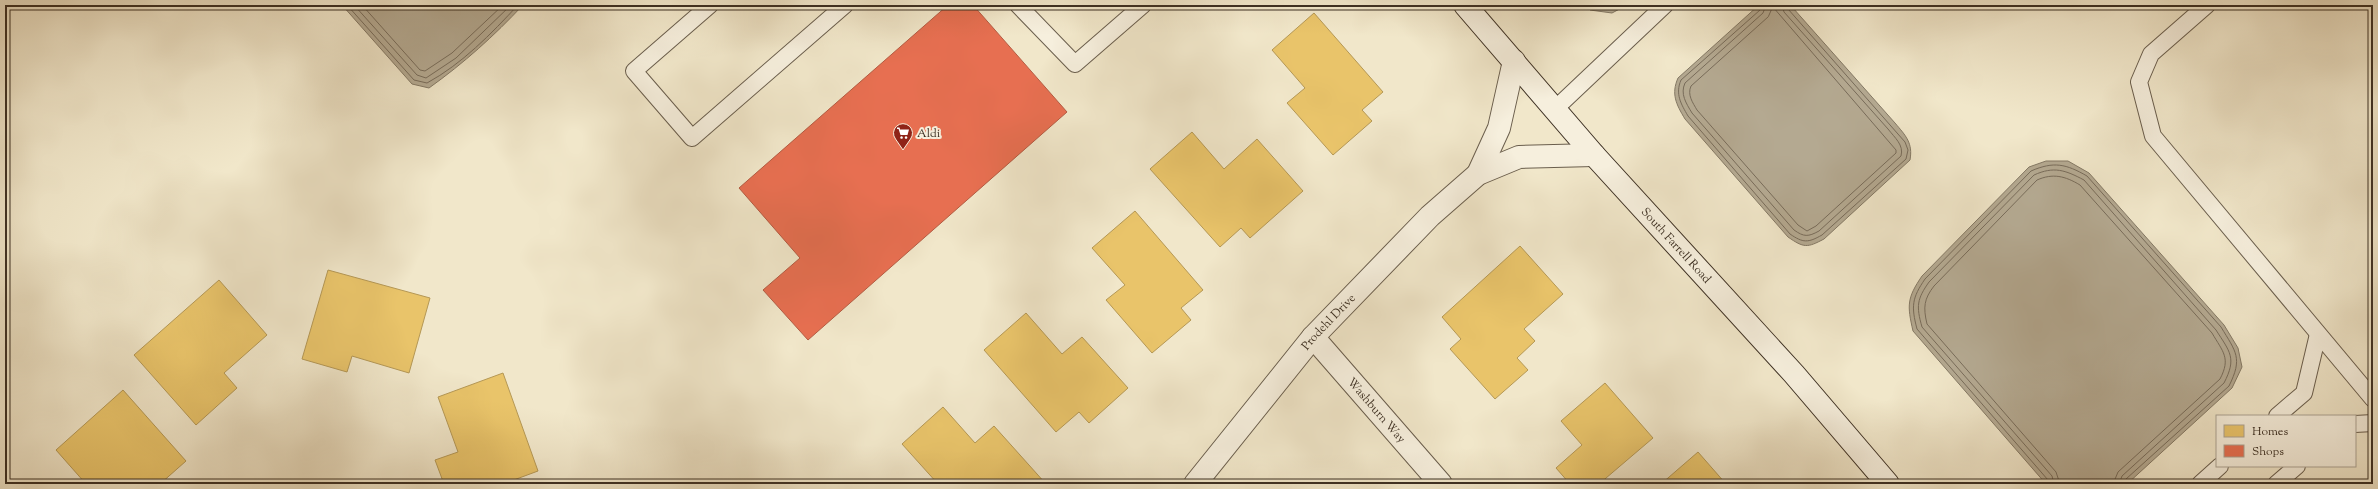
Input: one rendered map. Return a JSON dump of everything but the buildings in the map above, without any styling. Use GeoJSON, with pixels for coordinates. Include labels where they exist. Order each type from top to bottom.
{"type":"FeatureCollection","features":[{"type":"Feature","properties":{"kind":"street","name":"South Farrell Road"},"geometry":{"type":"LineString","coordinates":[[1466,5],[1594,155],[1794,374],[1888,484]]}},
{"type":"Feature","properties":{"kind":"street","name":"Prodehl Drive"},"geometry":{"type":"LineString","coordinates":[[1478,174],[1499,128],[1514,61]]}},
{"type":"Feature","properties":{"kind":"street","name":"Prodehl Drive"},"geometry":{"type":"LineString","coordinates":[[1195,484],[1313,337],[1430,216],[1478,174],[1519,157],[1594,155]]}},
{"type":"Feature","properties":{"kind":"street","name":"Washburn Way"},"geometry":{"type":"LineString","coordinates":[[1313,337],[1441,484]]}},
{"type":"Feature","properties":{"kind":"lane"},"geometry":{"type":"LineString","coordinates":[[710,5],[634,71],[692,138],[846,5]]}},
{"type":"Feature","properties":{"kind":"lane"},"geometry":{"type":"LineString","coordinates":[[1018,5],[1075,64],[1143,5]]}},
{"type":"Feature","properties":{"kind":"lane"},"geometry":{"type":"LineString","coordinates":[[1555,110],[1665,5]]}},
{"type":"Feature","properties":{"kind":"lane"},"geometry":{"type":"LineString","coordinates":[[2207,5],[2150,54],[2139,82],[2153,136],[2373,399]]}},
{"type":"Feature","properties":{"kind":"lane"},"geometry":{"type":"LineString","coordinates":[[2278,415],[2304,393],[2318,334]]}},
{"type":"Feature","properties":{"kind":"lane"},"geometry":{"type":"LineString","coordinates":[[2356,424],[2373,423]]}},
{"type":"Feature","properties":{"kind":"lane"},"geometry":{"type":"LineString","coordinates":[[2200,484],[2219,467]]}},
{"type":"Feature","properties":{"kind":"lane"},"geometry":{"type":"LineString","coordinates":[[2276,484],[2295,467]]}},
{"type":"Feature","properties":{"kind":"water"},"geometry":{"type":"Polygon","coordinates":[[[342,5],[523,5],[478,49],[429,88],[412,84],[342,5]]]}},
{"type":"Feature","properties":{"kind":"water"},"geometry":{"type":"Polygon","coordinates":[[[1585,5],[1627,5],[1612,13],[1590,10],[1585,5]]]}},
{"type":"Feature","properties":{"kind":"water"},"geometry":{"type":"Polygon","coordinates":[[[1759,5],[1789,5],[1793,8],[1899,128],[1908,140],[1911,154],[1910,160],[1824,239],[1806,246],[1788,237],[1685,119],[1679,109],[1675,94],[1678,78],[1759,5]]]}},
{"type":"Feature","properties":{"kind":"water"},"geometry":{"type":"Polygon","coordinates":[[[2046,161],[2068,161],[2089,173],[2224,325],[2238,348],[2242,367],[2232,388],[2127,484],[2046,484],[1913,331],[1909,308],[1913,290],[1922,276],[2029,167],[2046,161]]]}},
{"type":"Feature","properties":{"kind":"place","name":"Aldi"},"geometry":{"type":"Point","coordinates":[903,150]}}]}
